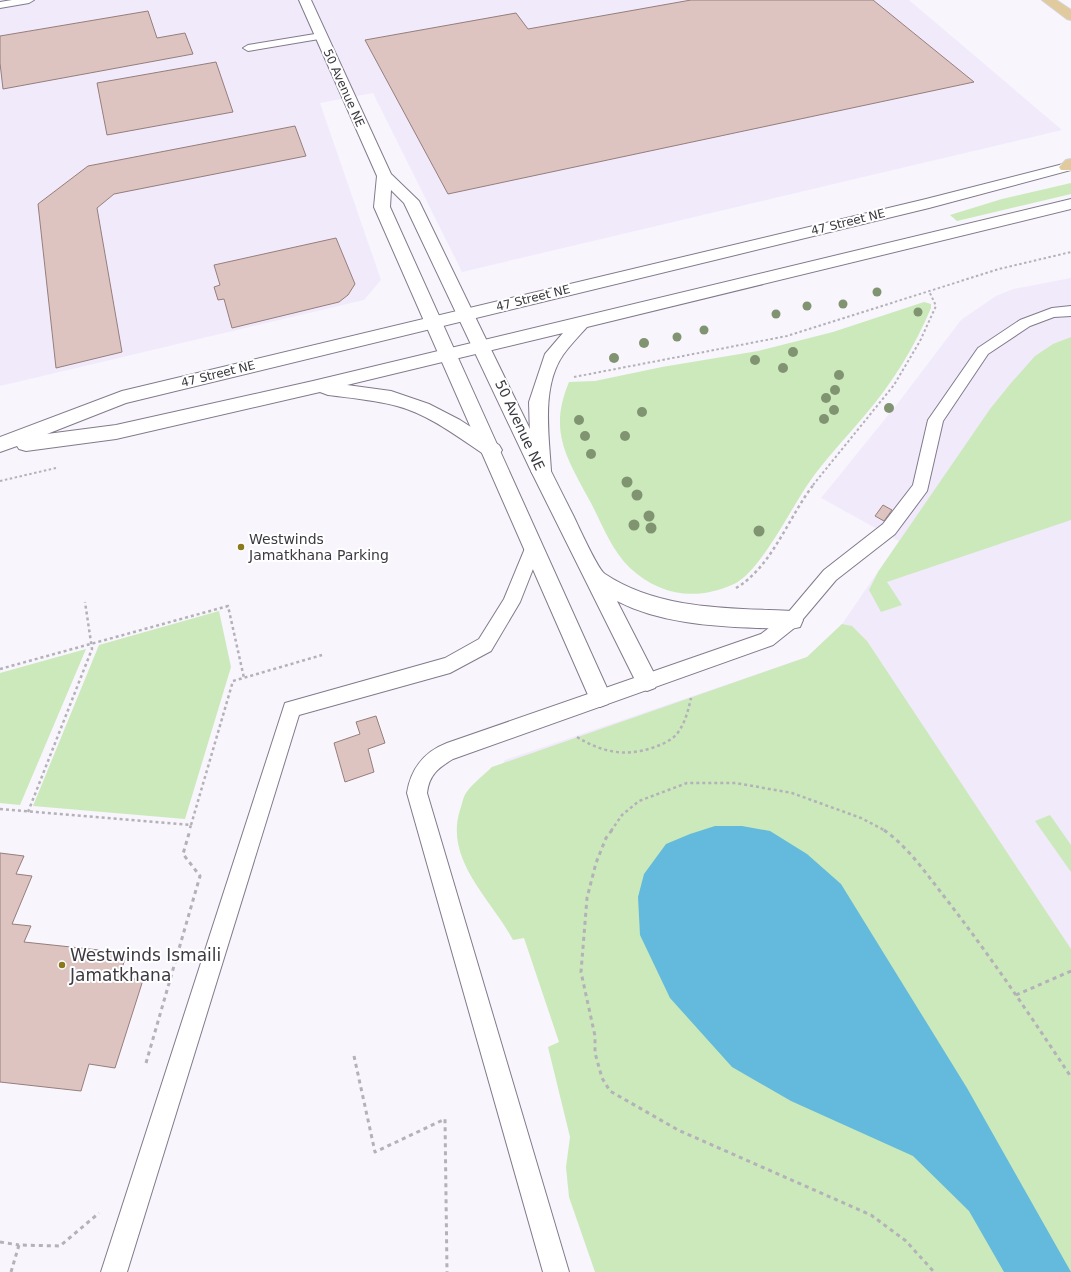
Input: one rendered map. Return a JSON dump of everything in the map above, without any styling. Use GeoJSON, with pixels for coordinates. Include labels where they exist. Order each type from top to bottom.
{"type":"FeatureCollection","features":[{"type":"Feature","properties":{"kind":"main road"},"geometry":{"type":"LineString","coordinates":[[1048,0],[1069,16]]}},
{"type":"Feature","properties":{"kind":"street","name":"50 Avenue NE"},"geometry":{"type":"LineString","coordinates":[[305,0],[384,176],[411,200],[541,471],[647,681]]}},
{"type":"Feature","properties":{"kind":"street","name":"47 Street NE"},"geometry":{"type":"LineString","coordinates":[[0,446],[122,398],[929,203],[1069,165]]}},
{"type":"Feature","properties":{"kind":"street","name":"50 Avenue NE"},"geometry":{"type":"LineString","coordinates":[[384,176],[382,207],[492,450],[600,697]]}},
{"type":"Feature","properties":{"kind":"street","name":"47 Street NE"},"geometry":{"type":"LineString","coordinates":[[0,446],[116,432],[449,355],[582,321],[1071,204]]}},
{"type":"Feature","properties":{"kind":"street"},"geometry":{"type":"LineString","coordinates":[[541,471],[538,402],[546,374],[554,354],[582,321]]}},
{"type":"Feature","properties":{"kind":"street"},"geometry":{"type":"LineString","coordinates":[[313,387],[384,396],[413,404],[447,422],[492,450]]}},
{"type":"Feature","properties":{"kind":"street"},"geometry":{"type":"LineString","coordinates":[[597,580],[648,605],[696,614],[735,618],[792,620]]}},
{"type":"Feature","properties":{"kind":"lane"},"geometry":{"type":"LineString","coordinates":[[0,4],[29,0]]}},
{"type":"Feature","properties":{"kind":"lane"},"geometry":{"type":"LineString","coordinates":[[248,48],[321,36]]}},
{"type":"Feature","properties":{"kind":"lane"},"geometry":{"type":"LineString","coordinates":[[556,1272],[417,793],[418,781],[423,770],[434,760],[447,752],[600,697],[767,640],[792,620],[830,575],[889,529],[921,488],[936,420],[983,351],[1025,323],[1052,313],[1071,311]]}},
{"type":"Feature","properties":{"kind":"lane"},"geometry":{"type":"LineString","coordinates":[[114,1272],[292,709],[450,664],[485,645],[511,602],[534,546]]}},
{"type":"Feature","properties":{"kind":"path"},"geometry":{"type":"LineString","coordinates":[[571,377],[787,336],[999,269],[1071,252]]}},
{"type":"Feature","properties":{"kind":"path"},"geometry":{"type":"LineString","coordinates":[[731,589],[739,587],[761,567],[802,500],[836,454],[888,395],[925,333],[936,306],[929,291]]}},
{"type":"Feature","properties":{"kind":"path"},"geometry":{"type":"LineString","coordinates":[[28,812],[92,649],[85,602]]}},
{"type":"Feature","properties":{"kind":"path"},"geometry":{"type":"LineString","coordinates":[[0,670],[228,606],[244,678]]}},
{"type":"Feature","properties":{"kind":"path"},"geometry":{"type":"LineString","coordinates":[[144,1071],[200,876],[183,854],[233,681],[322,655]]}},
{"type":"Feature","properties":{"kind":"path"},"geometry":{"type":"LineString","coordinates":[[577,737],[594,747],[614,754],[630,755],[647,750],[668,742],[678,733],[685,719],[691,698]]}},
{"type":"Feature","properties":{"kind":"path"},"geometry":{"type":"LineString","coordinates":[[934,1272],[926,1261],[903,1239],[871,1215],[678,1130],[610,1091],[598,1068],[595,1053],[595,1036],[581,972],[587,898],[596,863],[606,838],[622,815],[639,801],[663,790],[688,783],[736,783],[792,793],[861,818],[883,829],[897,839],[969,929],[1016,995],[1071,1077]]}},
{"type":"Feature","properties":{"kind":"path"},"geometry":{"type":"LineString","coordinates":[[0,809],[191,826]]}},
{"type":"Feature","properties":{"kind":"path"},"geometry":{"type":"LineString","coordinates":[[1016,995],[1071,970]]}},
{"type":"Feature","properties":{"kind":"path"},"geometry":{"type":"LineString","coordinates":[[354,1056],[375,1152],[445,1120],[447,1272]]}},
{"type":"Feature","properties":{"kind":"path"},"geometry":{"type":"LineString","coordinates":[[0,1242],[19,1245],[60,1246],[101,1212]]}},
{"type":"Feature","properties":{"kind":"path"},"geometry":{"type":"LineString","coordinates":[[11,1272],[19,1245]]}},
{"type":"Feature","properties":{"kind":"shaded area"},"geometry":{"type":"Polygon","coordinates":[[[0,0],[909,0],[1062,130],[462,272],[373,93],[320,103],[381,280],[364,300],[0,386],[0,0]]]}},
{"type":"Feature","properties":{"kind":"shaded area"},"geometry":{"type":"Polygon","coordinates":[[[1071,278],[1071,1272],[494,779],[505,760],[807,657],[842,624],[899,541],[821,498],[898,403],[961,320],[996,296],[1013,289],[1071,278]]]}},
{"type":"Feature","properties":{"kind":"green space"},"geometry":{"type":"Polygon","coordinates":[[[1071,183],[1071,194],[957,221],[950,215],[1002,199],[1071,183]]]}},
{"type":"Feature","properties":{"kind":"green space"},"geometry":{"type":"Polygon","coordinates":[[[924,302],[931,304],[931,308],[918,336],[894,378],[858,424],[828,457],[801,495],[764,554],[744,577],[734,584],[706,593],[679,593],[654,585],[630,568],[618,554],[608,537],[574,472],[563,444],[560,430],[560,416],[569,382],[595,381],[662,367],[758,351],[833,332],[924,302]]]}},
{"type":"Feature","properties":{"kind":"green space"},"geometry":{"type":"Polygon","coordinates":[[[1071,337],[1071,520],[887,582],[902,605],[881,612],[869,590],[878,572],[990,409],[1035,356],[1053,344],[1071,337]]]}},
{"type":"Feature","properties":{"kind":"green space"},"geometry":{"type":"Polygon","coordinates":[[[219,611],[231,667],[185,819],[33,806],[99,645],[219,611]]]}},
{"type":"Feature","properties":{"kind":"green space"},"geometry":{"type":"Polygon","coordinates":[[[842,624],[852,626],[867,641],[1071,949],[1071,1272],[595,1272],[569,1197],[566,1167],[570,1137],[548,1047],[559,1042],[524,938],[513,940],[464,863],[459,846],[457,828],[464,797],[472,786],[492,767],[807,657],[842,624]]]}},
{"type":"Feature","properties":{"kind":"green space"},"geometry":{"type":"Polygon","coordinates":[[[86,649],[20,805],[0,803],[0,673],[86,649]]]}},
{"type":"Feature","properties":{"kind":"green space"},"geometry":{"type":"Polygon","coordinates":[[[1050,815],[1071,845],[1071,872],[1035,821],[1050,815]]]}},
{"type":"Feature","properties":{"kind":"water"},"geometry":{"type":"Polygon","coordinates":[[[715,826],[742,826],[770,831],[807,854],[841,884],[967,1088],[1071,1272],[1004,1272],[969,1211],[913,1156],[791,1101],[732,1067],[670,998],[640,935],[638,897],[644,874],[666,844],[715,826]]]}},
{"type":"Feature","properties":{"kind":"building"},"geometry":{"type":"Polygon","coordinates":[[[691,0],[873,0],[974,82],[448,194],[365,40],[516,13],[528,29],[691,0]]]}},
{"type":"Feature","properties":{"kind":"building"},"geometry":{"type":"Polygon","coordinates":[[[148,11],[157,38],[185,33],[193,54],[3,89],[0,63],[0,36],[148,11]]]}},
{"type":"Feature","properties":{"kind":"building"},"geometry":{"type":"Polygon","coordinates":[[[216,62],[233,112],[107,135],[97,83],[216,62]]]}},
{"type":"Feature","properties":{"kind":"building"},"geometry":{"type":"Polygon","coordinates":[[[295,126],[306,156],[114,194],[97,208],[122,352],[56,368],[38,204],[88,166],[295,126]]]}},
{"type":"Feature","properties":{"kind":"building"},"geometry":{"type":"Polygon","coordinates":[[[336,238],[355,284],[348,295],[339,302],[232,328],[224,299],[218,300],[214,287],[220,285],[214,265],[336,238]]]}},
{"type":"Feature","properties":{"kind":"building"},"geometry":{"type":"Polygon","coordinates":[[[883,505],[892,510],[884,521],[875,516],[883,505]]]}},
{"type":"Feature","properties":{"kind":"building"},"geometry":{"type":"Polygon","coordinates":[[[376,716],[385,743],[368,749],[374,772],[345,782],[334,743],[360,734],[356,722],[376,716]]]}},
{"type":"Feature","properties":{"kind":"building","name":"Westwinds Ismaili Jamatkhana"},"geometry":{"type":"Polygon","coordinates":[[[0,853],[24,856],[16,874],[32,876],[12,924],[31,926],[24,942],[127,953],[119,977],[143,980],[115,1068],[89,1064],[81,1091],[0,1082],[0,853]]]}},
{"type":"Feature","properties":{"kind":"place","name":"Westwinds Jamatkhana Parking"},"geometry":{"type":"Point","coordinates":[241,547]}},
{"type":"Feature","properties":{"kind":"place","name":"Westwinds Ismaili Jamatkhana"},"geometry":{"type":"Point","coordinates":[62,965]}}]}
